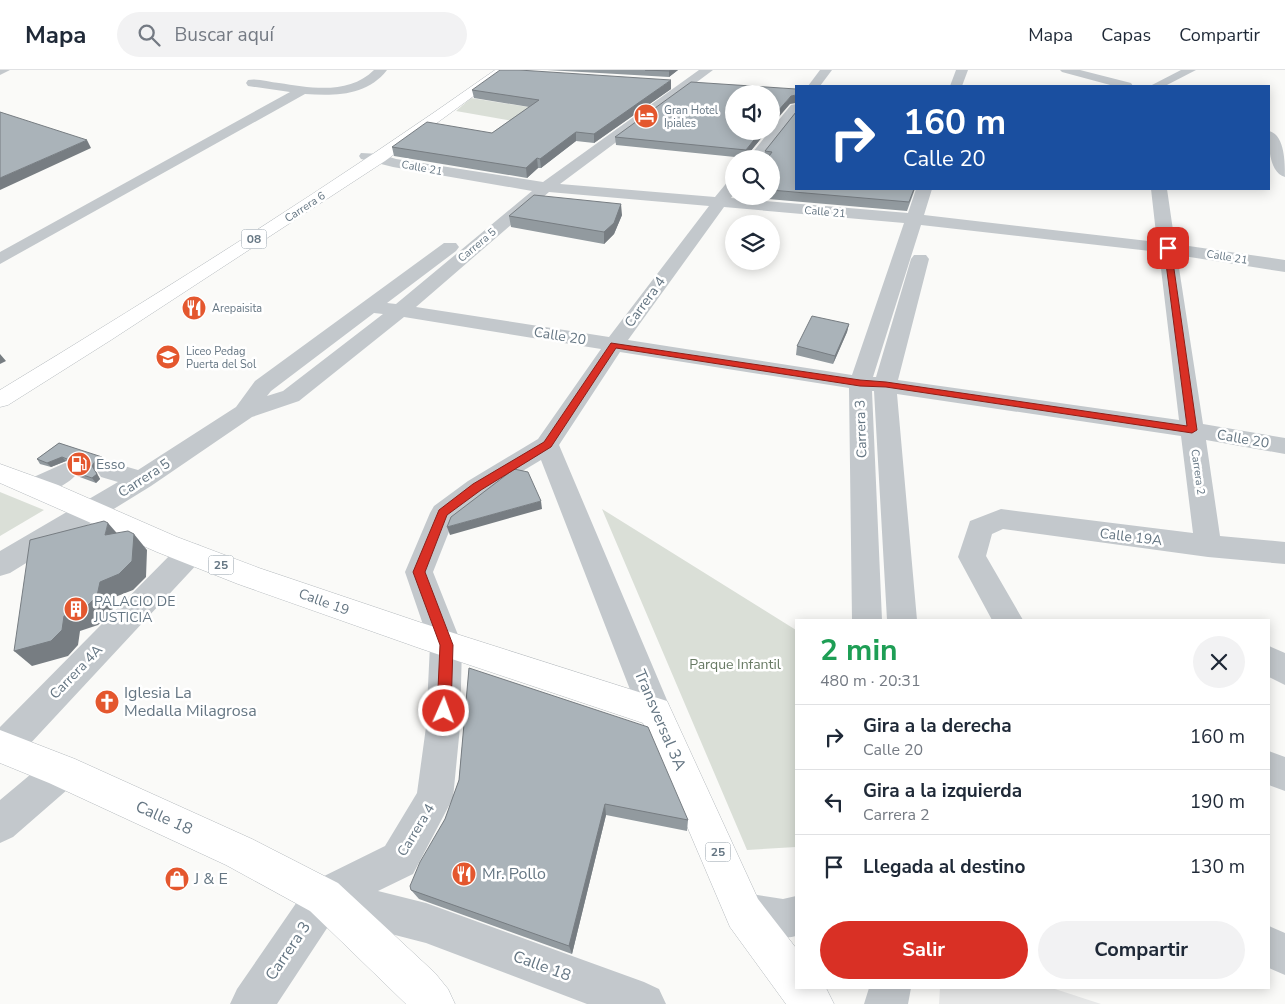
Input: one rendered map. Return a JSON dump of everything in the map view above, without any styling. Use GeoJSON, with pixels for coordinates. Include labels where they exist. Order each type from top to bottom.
{"type":"FeatureCollection","features":[{"type":"Feature","properties":{"kind":"main road","name":"Carrera 6"},"geometry":{"type":"LineString","coordinates":[[52,349],[373,157],[468,83],[501,70]]}},
{"type":"Feature","properties":{"kind":"main road","name":"Carrera 6"},"geometry":{"type":"LineString","coordinates":[[0,400],[373,157],[501,70]]}},
{"type":"Feature","properties":{"kind":"main road","name":"Calle 19"},"geometry":{"type":"LineString","coordinates":[[0,473],[93,510],[190,553],[446,645],[656,712]]}},
{"type":"Feature","properties":{"kind":"main road","name":"Transversal 3A"},"geometry":{"type":"LineString","coordinates":[[656,712],[744,913],[795,981]]}},
{"type":"Feature","properties":{"kind":"main road","name":"Calle 18"},"geometry":{"type":"LineString","coordinates":[[2,747],[62,771],[239,852],[324,897],[420,988],[433,1004]]}},
{"type":"Feature","properties":{"kind":"main road"},"geometry":{"type":"LineString","coordinates":[[801,989],[812,1004]]}},
{"type":"Feature","properties":{"kind":"street"},"geometry":{"type":"LineString","coordinates":[[0,71],[4,70]]}},
{"type":"Feature","properties":{"kind":"street"},"geometry":{"type":"LineString","coordinates":[[264,70],[252,83],[336,92],[360,88],[372,80],[381,70]]}},
{"type":"Feature","properties":{"kind":"street","name":"Carrera 5"},"geometry":{"type":"LineString","coordinates":[[0,565],[142,480],[244,412],[291,396],[400,311],[539,186],[668,83],[707,70]]}},
{"type":"Feature","properties":{"kind":"street"},"geometry":{"type":"LineString","coordinates":[[815,85],[826,70]]}},
{"type":"Feature","properties":{"kind":"street"},"geometry":{"type":"LineString","coordinates":[[1066,70],[1122,85]]}},
{"type":"Feature","properties":{"kind":"street"},"geometry":{"type":"LineString","coordinates":[[1158,85],[1190,70]]}},
{"type":"Feature","properties":{"kind":"street"},"geometry":{"type":"LineString","coordinates":[[687,77],[708,86]]}},
{"type":"Feature","properties":{"kind":"street","name":"Carrera 5"},"geometry":{"type":"LineString","coordinates":[[244,412],[262,386],[687,77]]}},
{"type":"Feature","properties":{"kind":"street"},"geometry":{"type":"LineString","coordinates":[[960,77],[973,78]]}},
{"type":"Feature","properties":{"kind":"street"},"geometry":{"type":"LineString","coordinates":[[0,259],[305,89]]}},
{"type":"Feature","properties":{"kind":"street"},"geometry":{"type":"LineString","coordinates":[[761,150],[795,109]]}},
{"type":"Feature","properties":{"kind":"street"},"geometry":{"type":"LineString","coordinates":[[1271,128],[1285,172]]}},
{"type":"Feature","properties":{"kind":"street","name":"Calle 21"},"geometry":{"type":"LineString","coordinates":[[373,157],[393,164],[539,186],[922,220],[1168,248],[1285,266]]}},
{"type":"Feature","properties":{"kind":"street","name":"Carrera 3"},"geometry":{"type":"LineString","coordinates":[[867,619],[860,383],[900,293],[922,220],[924,190]]}},
{"type":"Feature","properties":{"kind":"street","name":"Carrera 3"},"geometry":{"type":"LineString","coordinates":[[922,220],[939,190]]}},
{"type":"Feature","properties":{"kind":"street","name":"Carrera 2"},"geometry":{"type":"LineString","coordinates":[[1160,190],[1208,546]]}},
{"type":"Feature","properties":{"kind":"street","name":"Carrera 4"},"geometry":{"type":"LineString","coordinates":[[324,897],[399,860],[435,798],[443,727],[446,645],[419,572],[443,513],[477,487],[547,445],[614,345],[725,194]]}},
{"type":"Feature","properties":{"kind":"street","name":"Carrera 3"},"geometry":{"type":"LineString","coordinates":[[900,293],[886,385],[902,619]]}},
{"type":"Feature","properties":{"kind":"street","name":"Calle 20"},"geometry":{"type":"LineString","coordinates":[[370,306],[860,383],[886,385],[1192,430],[1285,446]]}},
{"type":"Feature","properties":{"kind":"street","name":"Transversal 3A"},"geometry":{"type":"LineString","coordinates":[[547,445],[656,712]]}},
{"type":"Feature","properties":{"kind":"street"},"geometry":{"type":"LineString","coordinates":[[110,471],[142,480]]}},
{"type":"Feature","properties":{"kind":"street"},"geometry":{"type":"LineString","coordinates":[[36,486],[65,472]]}},
{"type":"Feature","properties":{"kind":"street"},"geometry":{"type":"LineString","coordinates":[[863,483],[893,486]]}},
{"type":"Feature","properties":{"kind":"street","name":"Calle 19A"},"geometry":{"type":"LineString","coordinates":[[1007,619],[972,557],[980,528],[1001,519],[1208,546],[1285,553]]}},
{"type":"Feature","properties":{"kind":"street","name":"Carrera 4A"},"geometry":{"type":"LineString","coordinates":[[2,747],[190,553]]}},
{"type":"Feature","properties":{"kind":"street"},"geometry":{"type":"LineString","coordinates":[[1270,661],[1285,671]]}},
{"type":"Feature","properties":{"kind":"street"},"geometry":{"type":"LineString","coordinates":[[1270,768],[1285,774]]}},
{"type":"Feature","properties":{"kind":"street"},"geometry":{"type":"LineString","coordinates":[[0,824],[62,771]]}},
{"type":"Feature","properties":{"kind":"street","name":"Carrera 3"},"geometry":{"type":"LineString","coordinates":[[252,1004],[324,897]]}},
{"type":"Feature","properties":{"kind":"street","name":"Calle 18"},"geometry":{"type":"LineString","coordinates":[[324,897],[426,923],[644,1004]]}},
{"type":"Feature","properties":{"kind":"street"},"geometry":{"type":"LineString","coordinates":[[744,913],[783,918],[795,916]]}},
{"type":"Feature","properties":{"kind":"street"},"geometry":{"type":"LineString","coordinates":[[1270,947],[1285,954]]}},
{"type":"Feature","properties":{"kind":"street"},"geometry":{"type":"LineString","coordinates":[[886,1004],[890,989]]}},
{"type":"Feature","properties":{"kind":"shaded area"},"geometry":{"type":"Polygon","coordinates":[[[940,989],[1055,989],[1101,1004],[939,1004],[940,989]]]}},
{"type":"Feature","properties":{"kind":"green space"},"geometry":{"type":"Polygon","coordinates":[[[471,98],[534,108],[518,122],[456,111],[471,98]]]}},
{"type":"Feature","properties":{"kind":"green space"},"geometry":{"type":"Polygon","coordinates":[[[0,492],[44,510],[0,536],[0,492]]]}},
{"type":"Feature","properties":{"kind":"green space","name":"Parque Infantil"},"geometry":{"type":"Polygon","coordinates":[[[602,509],[795,629],[795,847],[747,850],[602,509]]]}},
{"type":"Feature","properties":{"kind":"building"},"geometry":{"type":"Polygon","coordinates":[[[500,70],[671,80],[594,134],[576,132],[540,159],[537,158],[526,168],[392,147],[427,122],[492,133],[539,100],[472,90],[500,70]]]}},
{"type":"Feature","properties":{"kind":"building"},"geometry":{"type":"Polygon","coordinates":[[[691,82],[736,85],[725,85],[725,140],[754,140],[746,150],[615,137],[691,82]]]}},
{"type":"Feature","properties":{"kind":"building"},"geometry":{"type":"Polygon","coordinates":[[[780,88],[795,89],[795,95],[791,96],[780,109],[780,88]]]}},
{"type":"Feature","properties":{"kind":"building"},"geometry":{"type":"Polygon","coordinates":[[[0,112],[87,140],[0,178],[0,112]]]}},
{"type":"Feature","properties":{"kind":"building"},"geometry":{"type":"Polygon","coordinates":[[[795,113],[795,190],[914,190],[909,202],[780,191],[780,150],[766,150],[774,140],[780,140],[780,132],[795,113]]]}},
{"type":"Feature","properties":{"kind":"building"},"geometry":{"type":"Polygon","coordinates":[[[534,195],[621,204],[614,223],[604,232],[509,216],[534,195]]]}},
{"type":"Feature","properties":{"kind":"building"},"geometry":{"type":"Polygon","coordinates":[[[812,316],[849,324],[835,356],[797,346],[812,316]]]}},
{"type":"Feature","properties":{"kind":"building"},"geometry":{"type":"Polygon","coordinates":[[[59,443],[102,457],[96,460],[92,466],[97,474],[92,478],[74,472],[76,468],[72,461],[62,457],[47,463],[37,459],[59,443]]]}},
{"type":"Feature","properties":{"kind":"building"},"geometry":{"type":"Polygon","coordinates":[[[514,469],[528,472],[541,501],[447,527],[451,517],[514,469]]]}},
{"type":"Feature","properties":{"kind":"building"},"geometry":{"type":"Polygon","coordinates":[[[104,521],[108,523],[105,535],[128,531],[134,534],[132,561],[119,574],[100,582],[97,596],[83,610],[64,616],[62,630],[51,641],[14,651],[30,540],[104,521]]]}},
{"type":"Feature","properties":{"kind":"building"},"geometry":{"type":"Polygon","coordinates":[[[469,668],[648,727],[688,820],[605,804],[569,946],[411,890],[410,886],[420,862],[445,819],[459,780],[469,668]]]}},
{"type":"Feature","properties":{"kind":"place","name":"Gran Hotel Ipiales"},"geometry":{"type":"Point","coordinates":[646,116]}},
{"type":"Feature","properties":{"kind":"place","name":"Arepaisita"},"geometry":{"type":"Point","coordinates":[194,308]}},
{"type":"Feature","properties":{"kind":"place","name":"Liceo Pedag Puerta del Sol"},"geometry":{"type":"Point","coordinates":[168,357]}},
{"type":"Feature","properties":{"kind":"place","name":"Esso"},"geometry":{"type":"Point","coordinates":[79,464]}},
{"type":"Feature","properties":{"kind":"place","name":"PALACIO DE JUSTICIA"},"geometry":{"type":"Point","coordinates":[76,609]}},
{"type":"Feature","properties":{"kind":"place","name":"Iglesia La Medalla Milagrosa"},"geometry":{"type":"Point","coordinates":[107,702]}},
{"type":"Feature","properties":{"kind":"place","name":"Mr. Pollo"},"geometry":{"type":"Point","coordinates":[464,874]}},
{"type":"Feature","properties":{"kind":"place","name":"J & E"},"geometry":{"type":"Point","coordinates":[177,879]}},
{"type":"Feature","properties":{"kind":"route"},"geometry":{"type":"LineString","coordinates":[[444,711],[446,645],[419,572],[443,513],[477,487],[547,445],[614,345],[860,383],[886,385],[1192,430],[1168,248]]}}]}
